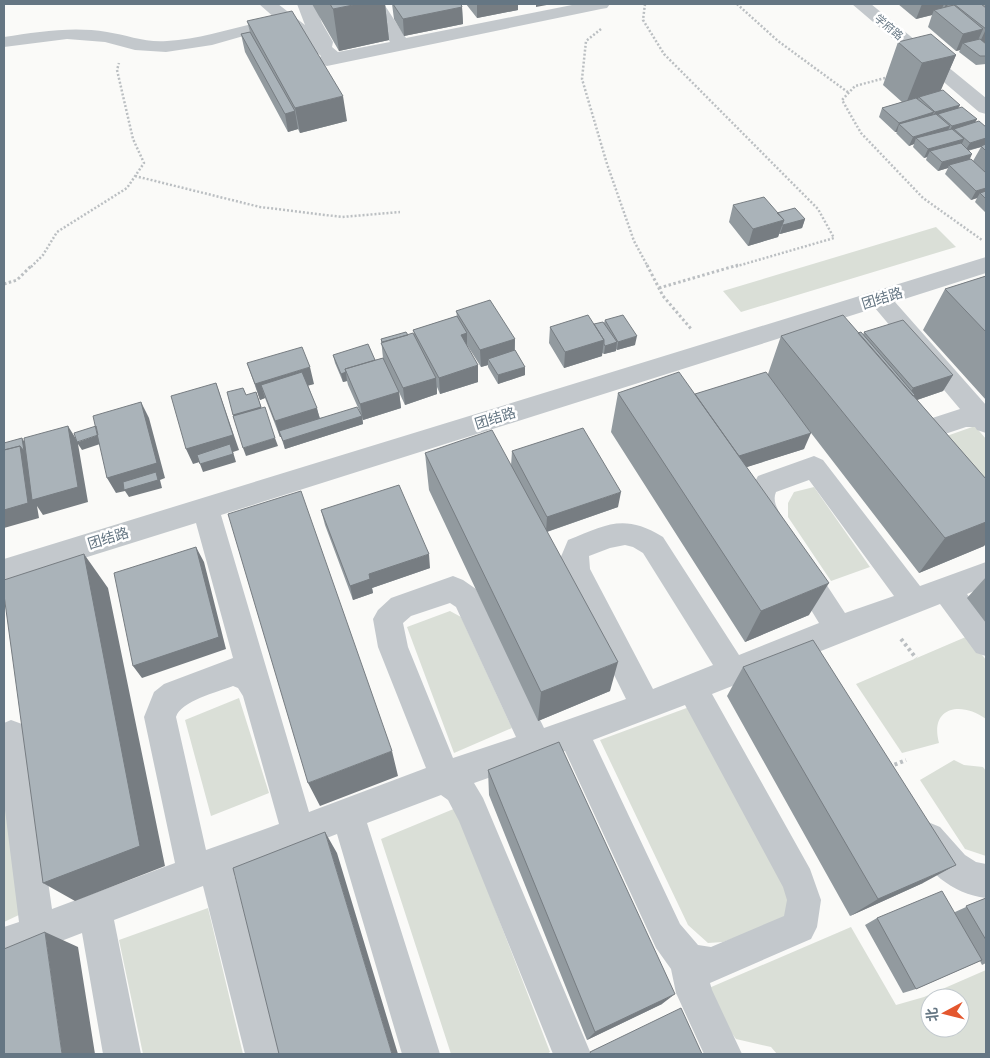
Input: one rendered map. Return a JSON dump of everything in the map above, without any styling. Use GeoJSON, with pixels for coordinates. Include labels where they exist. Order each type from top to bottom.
{"type":"FeatureCollection","features":[{"type":"Feature","properties":{"kind":"street"},"geometry":{"type":"LineString","coordinates":[[268,4],[328,55],[401,45],[471,23],[528,11],[602,4]]}},
{"type":"Feature","properties":{"kind":"street"},"geometry":{"type":"LineString","coordinates":[[306,4],[328,55]]}},
{"type":"Feature","properties":{"kind":"street","name":"学府路"},"geometry":{"type":"LineString","coordinates":[[861,4],[986,108]]}},
{"type":"Feature","properties":{"kind":"street"},"geometry":{"type":"LineString","coordinates":[[386,9],[401,45]]}},
{"type":"Feature","properties":{"kind":"street"},"geometry":{"type":"LineString","coordinates":[[4,42],[67,34],[106,37],[127,43],[166,47],[212,40],[252,28],[289,22]]}},
{"type":"Feature","properties":{"kind":"street"},"geometry":{"type":"LineString","coordinates":[[899,75],[936,66]]}},
{"type":"Feature","properties":{"kind":"street","name":"团结路"},"geometry":{"type":"LineString","coordinates":[[4,571],[986,266]]}},
{"type":"Feature","properties":{"kind":"street"},"geometry":{"type":"LineString","coordinates":[[880,299],[984,420]]}},
{"type":"Feature","properties":{"kind":"street"},"geometry":{"type":"LineString","coordinates":[[950,470],[926,440],[926,430],[966,417],[984,420]]}},
{"type":"Feature","properties":{"kind":"street"},"geometry":{"type":"LineString","coordinates":[[839,629],[763,510],[760,495],[768,484],[814,467],[914,600]]}},
{"type":"Feature","properties":{"kind":"street"},"geometry":{"type":"LineString","coordinates":[[205,508],[298,832]]}},
{"type":"Feature","properties":{"kind":"street"},"geometry":{"type":"LineString","coordinates":[[646,706],[576,570],[574,559],[578,548],[625,532],[640,536],[653,545],[733,671]]}},
{"type":"Feature","properties":{"kind":"street"},"geometry":{"type":"LineString","coordinates":[[4,945],[445,776],[573,733],[733,671],[812,655],[839,629],[986,574]]}},
{"type":"Feature","properties":{"kind":"street"},"geometry":{"type":"LineString","coordinates":[[536,746],[466,598],[453,589],[401,607],[388,619],[393,647],[445,776],[459,790],[471,810],[572,1054]]}},
{"type":"Feature","properties":{"kind":"street"},"geometry":{"type":"LineString","coordinates":[[946,589],[986,643]]}},
{"type":"Feature","properties":{"kind":"street"},"geometry":{"type":"LineString","coordinates":[[257,690],[248,677],[233,672],[175,694],[165,702],[160,717],[204,868],[264,1054]]}},
{"type":"Feature","properties":{"kind":"street"},"geometry":{"type":"LineString","coordinates":[[688,961],[711,965],[799,927],[804,900],[798,881],[692,687]]}},
{"type":"Feature","properties":{"kind":"street"},"geometry":{"type":"LineString","coordinates":[[573,733],[668,936],[688,961],[694,993],[723,1054]]}},
{"type":"Feature","properties":{"kind":"street"},"geometry":{"type":"LineString","coordinates":[[4,738],[11,734],[38,932]]}},
{"type":"Feature","properties":{"kind":"street"},"geometry":{"type":"LineString","coordinates":[[912,813],[936,852],[965,876],[986,881]]}},
{"type":"Feature","properties":{"kind":"street"},"geometry":{"type":"LineString","coordinates":[[348,814],[421,1054]]}},
{"type":"Feature","properties":{"kind":"street"},"geometry":{"type":"LineString","coordinates":[[96,910],[122,1054]]}},
{"type":"Feature","properties":{"kind":"path"},"geometry":{"type":"LineString","coordinates":[[645,4],[643,20],[664,54],[818,209],[834,238],[659,288]]}},
{"type":"Feature","properties":{"kind":"path"},"geometry":{"type":"LineString","coordinates":[[737,4],[778,41],[849,93]]}},
{"type":"Feature","properties":{"kind":"path"},"geometry":{"type":"LineString","coordinates":[[602,28],[586,42],[582,79],[607,164],[634,241],[663,296],[710,351]]}},
{"type":"Feature","properties":{"kind":"path"},"geometry":{"type":"LineString","coordinates":[[4,284],[17,280],[43,255],[56,232],[127,188],[144,163],[133,139],[116,70],[127,43]]}},
{"type":"Feature","properties":{"kind":"path"},"geometry":{"type":"LineString","coordinates":[[899,75],[855,86],[842,100],[860,133],[886,162],[923,198],[986,244]]}},
{"type":"Feature","properties":{"kind":"path"},"geometry":{"type":"LineString","coordinates":[[135,176],[269,208],[342,217],[400,212]]}},
{"type":"Feature","properties":{"kind":"path"},"geometry":{"type":"LineString","coordinates":[[883,769],[906,760]]}},
{"type":"Feature","properties":{"kind":"shaded area"},"geometry":{"type":"Polygon","coordinates":[[[936,227],[956,247],[741,312],[723,291],[936,227]]]}},
{"type":"Feature","properties":{"kind":"shaded area"},"geometry":{"type":"Polygon","coordinates":[[[975,426],[986,439],[986,493],[941,438],[975,426]]]}},
{"type":"Feature","properties":{"kind":"shaded area"},"geometry":{"type":"Polygon","coordinates":[[[814,487],[870,567],[831,581],[788,517],[788,503],[794,492],[814,487]]]}},
{"type":"Feature","properties":{"kind":"shaded area"},"geometry":{"type":"Polygon","coordinates":[[[450,611],[461,617],[512,728],[454,753],[407,627],[450,611]]]}},
{"type":"Feature","properties":{"kind":"shaded area"},"geometry":{"type":"Polygon","coordinates":[[[968,636],[986,660],[986,719],[977,713],[967,710],[950,710],[943,714],[939,721],[937,731],[939,743],[902,753],[856,684],[968,636]]]}},
{"type":"Feature","properties":{"kind":"shaded area"},"geometry":{"type":"Polygon","coordinates":[[[239,698],[269,793],[211,816],[185,720],[239,698]]]}},
{"type":"Feature","properties":{"kind":"shaded area"},"geometry":{"type":"Polygon","coordinates":[[[692,706],[785,886],[789,902],[785,919],[723,942],[708,943],[688,925],[600,740],[692,706]]]}},
{"type":"Feature","properties":{"kind":"shaded area"},"geometry":{"type":"Polygon","coordinates":[[[954,760],[964,765],[983,767],[986,771],[986,856],[965,849],[920,780],[954,760]]]}},
{"type":"Feature","properties":{"kind":"shaded area"},"geometry":{"type":"Polygon","coordinates":[[[4,783],[21,914],[4,922],[4,783]]]}},
{"type":"Feature","properties":{"kind":"shaded area"},"geometry":{"type":"Polygon","coordinates":[[[456,808],[550,1052],[547,1054],[451,1054],[381,839],[456,808]]]}},
{"type":"Feature","properties":{"kind":"shaded area"},"geometry":{"type":"Polygon","coordinates":[[[208,908],[243,1054],[143,1054],[119,940],[208,908]]]}},
{"type":"Feature","properties":{"kind":"shaded area"},"geometry":{"type":"Polygon","coordinates":[[[851,927],[896,1005],[920,998],[920,1038],[970,1038],[970,988],[945,988],[986,970],[986,1054],[777,1054],[771,1047],[736,1039],[702,991],[851,927]]]}},
{"type":"Feature","properties":{"kind":"building"},"geometry":{"type":"Polygon","coordinates":[[[330,4],[358,4],[333,9],[330,4]]]}},
{"type":"Feature","properties":{"kind":"building"},"geometry":{"type":"Polygon","coordinates":[[[393,4],[461,4],[462,7],[403,19],[393,4]]]}},
{"type":"Feature","properties":{"kind":"building"},"geometry":{"type":"Polygon","coordinates":[[[954,4],[981,4],[986,8],[986,29],[954,4]]]}},
{"type":"Feature","properties":{"kind":"building"},"geometry":{"type":"Polygon","coordinates":[[[954,5],[983,29],[963,34],[934,10],[954,5]]]}},
{"type":"Feature","properties":{"kind":"building"},"geometry":{"type":"Polygon","coordinates":[[[292,11],[343,96],[295,108],[247,21],[292,11]]]}},
{"type":"Feature","properties":{"kind":"building"},"geometry":{"type":"Polygon","coordinates":[[[250,32],[295,111],[285,114],[241,34],[250,32]]]}},
{"type":"Feature","properties":{"kind":"building"},"geometry":{"type":"Polygon","coordinates":[[[931,34],[956,55],[922,63],[898,42],[931,34]]]}},
{"type":"Feature","properties":{"kind":"building"},"geometry":{"type":"Polygon","coordinates":[[[980,39],[986,44],[986,56],[980,56],[963,43],[980,39]]]}},
{"type":"Feature","properties":{"kind":"building"},"geometry":{"type":"Polygon","coordinates":[[[943,90],[960,105],[935,112],[919,97],[943,90]]]}},
{"type":"Feature","properties":{"kind":"building"},"geometry":{"type":"Polygon","coordinates":[[[916,98],[934,112],[899,123],[882,108],[916,98]]]}},
{"type":"Feature","properties":{"kind":"building"},"geometry":{"type":"Polygon","coordinates":[[[962,107],[977,119],[952,126],[938,114],[962,107]]]}},
{"type":"Feature","properties":{"kind":"building"},"geometry":{"type":"Polygon","coordinates":[[[936,114],[950,126],[913,137],[899,124],[936,114]]]}},
{"type":"Feature","properties":{"kind":"building"},"geometry":{"type":"Polygon","coordinates":[[[979,121],[986,127],[986,138],[970,143],[954,129],[979,121]]]}},
{"type":"Feature","properties":{"kind":"building"},"geometry":{"type":"Polygon","coordinates":[[[952,129],[964,139],[928,149],[916,138],[952,129]]]}},
{"type":"Feature","properties":{"kind":"building"},"geometry":{"type":"Polygon","coordinates":[[[961,143],[972,154],[942,162],[930,151],[961,143]]]}},
{"type":"Feature","properties":{"kind":"building"},"geometry":{"type":"Polygon","coordinates":[[[986,144],[986,151],[981,146],[986,144]]]}},
{"type":"Feature","properties":{"kind":"building"},"geometry":{"type":"Polygon","coordinates":[[[971,159],[986,173],[986,188],[976,191],[949,165],[971,159]]]}},
{"type":"Feature","properties":{"kind":"building"},"geometry":{"type":"Polygon","coordinates":[[[986,191],[986,199],[980,193],[986,191]]]}},
{"type":"Feature","properties":{"kind":"building"},"geometry":{"type":"Polygon","coordinates":[[[764,197],[784,220],[753,229],[733,205],[764,197]]]}},
{"type":"Feature","properties":{"kind":"building"},"geometry":{"type":"Polygon","coordinates":[[[795,208],[805,219],[782,225],[784,220],[777,213],[795,208]]]}},
{"type":"Feature","properties":{"kind":"building"},"geometry":{"type":"Polygon","coordinates":[[[986,276],[986,332],[945,289],[986,276]]]}},
{"type":"Feature","properties":{"kind":"building"},"geometry":{"type":"Polygon","coordinates":[[[490,300],[515,339],[480,350],[456,311],[490,300]]]}},
{"type":"Feature","properties":{"kind":"building"},"geometry":{"type":"Polygon","coordinates":[[[588,315],[604,340],[565,352],[550,327],[588,315]]]}},
{"type":"Feature","properties":{"kind":"building"},"geometry":{"type":"Polygon","coordinates":[[[623,315],[637,336],[618,342],[605,320],[623,315]]]}},
{"type":"Feature","properties":{"kind":"building"},"geometry":{"type":"Polygon","coordinates":[[[843,315],[986,479],[986,522],[945,538],[781,336],[843,315]]]}},
{"type":"Feature","properties":{"kind":"building"},"geometry":{"type":"Polygon","coordinates":[[[457,316],[467,333],[461,335],[478,365],[439,378],[413,330],[457,316]]]}},
{"type":"Feature","properties":{"kind":"building"},"geometry":{"type":"Polygon","coordinates":[[[903,320],[953,375],[913,388],[864,332],[903,320]]]}},
{"type":"Feature","properties":{"kind":"building"},"geometry":{"type":"Polygon","coordinates":[[[603,322],[617,342],[605,346],[604,340],[594,324],[603,322]]]}},
{"type":"Feature","properties":{"kind":"building"},"geometry":{"type":"Polygon","coordinates":[[[406,332],[408,335],[382,342],[381,339],[406,332]]]}},
{"type":"Feature","properties":{"kind":"building"},"geometry":{"type":"Polygon","coordinates":[[[861,332],[915,395],[913,396],[858,333],[861,332]]]}},
{"type":"Feature","properties":{"kind":"building"},"geometry":{"type":"Polygon","coordinates":[[[413,333],[436,378],[403,388],[381,343],[413,333]]]}},
{"type":"Feature","properties":{"kind":"building"},"geometry":{"type":"Polygon","coordinates":[[[368,344],[375,360],[345,369],[346,372],[341,374],[333,355],[368,344]]]}},
{"type":"Feature","properties":{"kind":"building"},"geometry":{"type":"Polygon","coordinates":[[[302,347],[310,367],[255,384],[247,363],[302,347]]]}},
{"type":"Feature","properties":{"kind":"building"},"geometry":{"type":"Polygon","coordinates":[[[515,350],[525,367],[498,375],[488,359],[515,350]]]}},
{"type":"Feature","properties":{"kind":"building"},"geometry":{"type":"Polygon","coordinates":[[[383,358],[399,392],[360,404],[345,369],[383,358]]]}},
{"type":"Feature","properties":{"kind":"building"},"geometry":{"type":"Polygon","coordinates":[[[302,372],[317,408],[275,421],[261,385],[302,372]]]}},
{"type":"Feature","properties":{"kind":"building"},"geometry":{"type":"Polygon","coordinates":[[[679,372],[829,583],[761,611],[618,393],[679,372]]]}},
{"type":"Feature","properties":{"kind":"building"},"geometry":{"type":"Polygon","coordinates":[[[766,372],[811,433],[739,456],[695,394],[766,372]]]}},
{"type":"Feature","properties":{"kind":"building"},"geometry":{"type":"Polygon","coordinates":[[[216,383],[233,435],[186,449],[171,396],[216,383]]]}},
{"type":"Feature","properties":{"kind":"building"},"geometry":{"type":"Polygon","coordinates":[[[243,388],[246,395],[256,392],[261,407],[233,415],[227,392],[243,388]]]}},
{"type":"Feature","properties":{"kind":"building"},"geometry":{"type":"Polygon","coordinates":[[[141,402],[157,463],[107,478],[93,416],[141,402]]]}},
{"type":"Feature","properties":{"kind":"building"},"geometry":{"type":"Polygon","coordinates":[[[265,407],[275,438],[243,448],[233,416],[265,407]]]}},
{"type":"Feature","properties":{"kind":"building"},"geometry":{"type":"Polygon","coordinates":[[[357,407],[362,416],[283,441],[279,431],[357,407]]]}},
{"type":"Feature","properties":{"kind":"building"},"geometry":{"type":"Polygon","coordinates":[[[68,426],[78,487],[32,500],[24,438],[68,426]]]}},
{"type":"Feature","properties":{"kind":"building"},"geometry":{"type":"Polygon","coordinates":[[[96,426],[98,435],[77,442],[74,433],[96,426]]]}},
{"type":"Feature","properties":{"kind":"building"},"geometry":{"type":"Polygon","coordinates":[[[583,428],[621,492],[547,517],[512,451],[583,428]]]}},
{"type":"Feature","properties":{"kind":"building"},"geometry":{"type":"Polygon","coordinates":[[[492,430],[618,662],[541,692],[425,453],[492,430]]]}},
{"type":"Feature","properties":{"kind":"building"},"geometry":{"type":"Polygon","coordinates":[[[22,438],[24,451],[20,446],[4,450],[4,443],[22,438]]]}},
{"type":"Feature","properties":{"kind":"building"},"geometry":{"type":"Polygon","coordinates":[[[230,444],[233,454],[200,464],[197,455],[230,444]]]}},
{"type":"Feature","properties":{"kind":"building"},"geometry":{"type":"Polygon","coordinates":[[[20,446],[28,503],[4,510],[4,450],[20,446]]]}},
{"type":"Feature","properties":{"kind":"building"},"geometry":{"type":"Polygon","coordinates":[[[156,472],[158,480],[124,490],[123,482],[156,472]]]}},
{"type":"Feature","properties":{"kind":"building"},"geometry":{"type":"Polygon","coordinates":[[[399,485],[429,554],[369,574],[370,579],[350,586],[321,510],[399,485]]]}},
{"type":"Feature","properties":{"kind":"building"},"geometry":{"type":"Polygon","coordinates":[[[301,491],[392,751],[308,783],[228,514],[301,491]]]}},
{"type":"Feature","properties":{"kind":"building"},"geometry":{"type":"Polygon","coordinates":[[[196,547],[219,637],[133,666],[114,573],[196,547]]]}},
{"type":"Feature","properties":{"kind":"building"},"geometry":{"type":"Polygon","coordinates":[[[84,554],[140,846],[43,883],[4,595],[4,580],[84,554]]]}},
{"type":"Feature","properties":{"kind":"building"},"geometry":{"type":"Polygon","coordinates":[[[813,640],[956,865],[878,899],[743,667],[813,640]]]}},
{"type":"Feature","properties":{"kind":"building"},"geometry":{"type":"Polygon","coordinates":[[[559,742],[675,994],[595,1032],[488,770],[559,742]]]}},
{"type":"Feature","properties":{"kind":"building"},"geometry":{"type":"Polygon","coordinates":[[[325,832],[392,1054],[279,1054],[233,868],[325,832]]]}},
{"type":"Feature","properties":{"kind":"building"},"geometry":{"type":"Polygon","coordinates":[[[942,891],[982,960],[916,989],[877,918],[942,891]]]}},
{"type":"Feature","properties":{"kind":"building"},"geometry":{"type":"Polygon","coordinates":[[[986,898],[986,940],[966,906],[986,898]]]}},
{"type":"Feature","properties":{"kind":"building"},"geometry":{"type":"Polygon","coordinates":[[[45,932],[62,1054],[4,1054],[4,949],[45,932]]]}},
{"type":"Feature","properties":{"kind":"building"},"geometry":{"type":"Polygon","coordinates":[[[681,1008],[702,1054],[591,1054],[590,1052],[681,1008]]]}}]}
